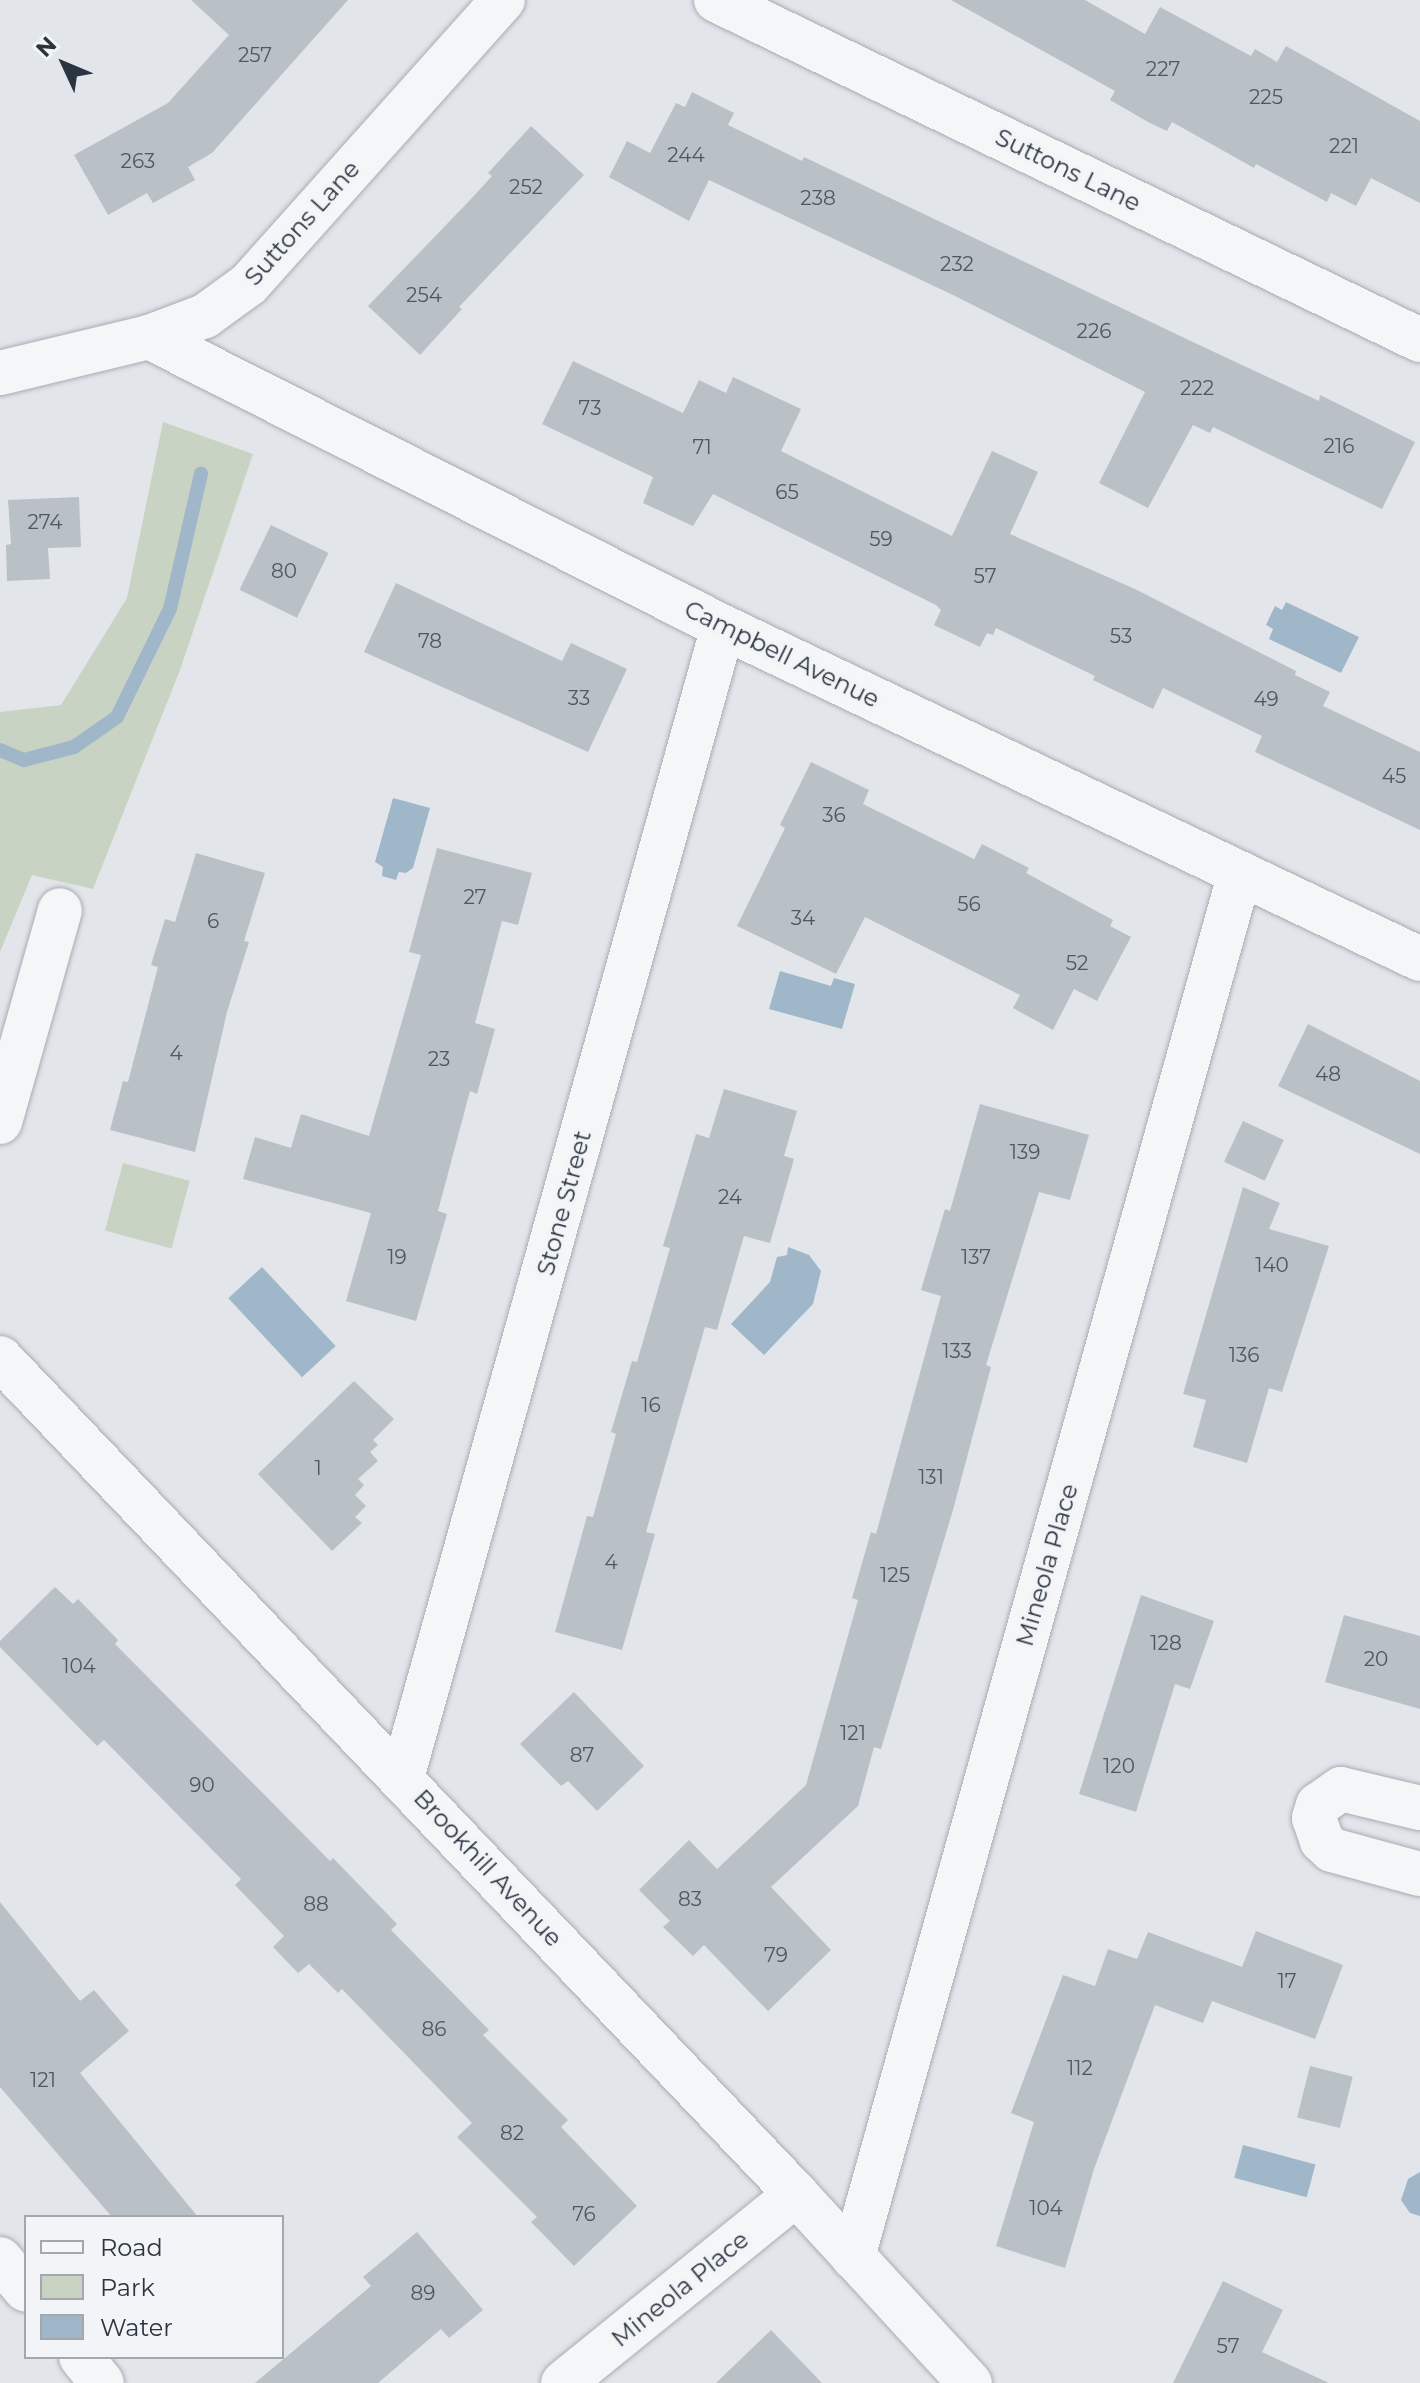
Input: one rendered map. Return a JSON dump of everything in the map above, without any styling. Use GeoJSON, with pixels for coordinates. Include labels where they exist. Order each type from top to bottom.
{"type":"FeatureCollection","features":[{"type":"Feature","properties":{"kind":"street","name":"Suttons Lane"},"geometry":{"type":"LineString","coordinates":[[0,373],[149,337],[205,316],[249,284],[503,0]]}},
{"type":"Feature","properties":{"kind":"street","name":"Suttons Lane"},"geometry":{"type":"LineString","coordinates":[[716,0],[1420,340]]}},
{"type":"Feature","properties":{"kind":"street","name":"Campbell Avenue"},"geometry":{"type":"LineString","coordinates":[[149,337],[723,627],[1420,959]]}},
{"type":"Feature","properties":{"kind":"street","name":"Stone Street"},"geometry":{"type":"LineString","coordinates":[[402,1778],[723,627]]}},
{"type":"Feature","properties":{"kind":"street","name":"Mineola Place"},"geometry":{"type":"LineString","coordinates":[[853,2257],[1240,873]]}},
{"type":"Feature","properties":{"kind":"street"},"geometry":{"type":"LineString","coordinates":[[0,1122],[60,910]]}},
{"type":"Feature","properties":{"kind":"street","name":"Brookhill Avenue"},"geometry":{"type":"LineString","coordinates":[[0,1358],[796,2194],[970,2383]]}},
{"type":"Feature","properties":{"kind":"street"},"geometry":{"type":"LineString","coordinates":[[1420,1808],[1341,1789],[1318,1805],[1314,1818],[1322,1841],[1332,1850],[1420,1874]]}},
{"type":"Feature","properties":{"kind":"street","name":"Mineola Place"},"geometry":{"type":"LineString","coordinates":[[563,2383],[796,2194]]}},
{"type":"Feature","properties":{"kind":"street"},"geometry":{"type":"LineString","coordinates":[[0,2259],[24,2288]]}},
{"type":"Feature","properties":{"kind":"street"},"geometry":{"type":"LineString","coordinates":[[83,2359],[102,2383]]}},
{"type":"Feature","properties":{"kind":"green space"},"geometry":{"type":"Polygon","coordinates":[[[163,422],[253,454],[180,670],[93,889],[32,875],[0,952],[0,712],[61,705],[127,598],[163,422]]]}},
{"type":"Feature","properties":{"kind":"green space"},"geometry":{"type":"Polygon","coordinates":[[[123,1163],[190,1181],[172,1248],[105,1231],[123,1163]]]}},
{"type":"Feature","properties":{"kind":"water"},"geometry":{"type":"Polygon","coordinates":[[[1286,602],[1359,637],[1341,673],[1269,639],[1273,629],[1266,625],[1275,606],[1282,610],[1286,602]]]}},
{"type":"Feature","properties":{"kind":"water"},"geometry":{"type":"Polygon","coordinates":[[[393,798],[430,808],[413,868],[406,873],[399,872],[396,880],[382,876],[383,867],[375,862],[393,798]]]}},
{"type":"Feature","properties":{"kind":"water"},"geometry":{"type":"Polygon","coordinates":[[[780,971],[831,986],[834,978],[855,984],[842,1029],[769,1009],[780,971]]]}},
{"type":"Feature","properties":{"kind":"water"},"geometry":{"type":"Polygon","coordinates":[[[788,1247],[809,1255],[821,1271],[813,1304],[764,1355],[731,1324],[770,1282],[777,1257],[787,1255],[788,1247]]]}},
{"type":"Feature","properties":{"kind":"water"},"geometry":{"type":"Polygon","coordinates":[[[262,1267],[336,1346],[302,1377],[228,1298],[262,1267]]]}},
{"type":"Feature","properties":{"kind":"water"},"geometry":{"type":"Polygon","coordinates":[[[1243,2145],[1315,2164],[1307,2197],[1234,2178],[1243,2145]]]}},
{"type":"Feature","properties":{"kind":"water"},"geometry":{"type":"Polygon","coordinates":[[[1420,2172],[1420,2216],[1410,2213],[1401,2200],[1408,2179],[1420,2172]]]}},
{"type":"Feature","properties":{"kind":"building"},"geometry":{"type":"Polygon","coordinates":[[[191,0],[348,0],[212,153],[188,167],[195,180],[153,203],[147,193],[108,215],[74,155],[168,103],[229,35],[191,0]]]}},
{"type":"Feature","properties":{"kind":"building"},"geometry":{"type":"Polygon","coordinates":[[[951,0],[1085,0],[1145,34],[1160,7],[1251,56],[1255,49],[1277,62],[1286,46],[1420,121],[1420,203],[1371,178],[1356,206],[1331,193],[1327,202],[1256,164],[1254,168],[1172,122],[1167,131],[1148,122],[1110,100],[1115,91],[951,0]]]}},
{"type":"Feature","properties":{"kind":"building"},"geometry":{"type":"Polygon","coordinates":[[[692,92],[734,113],[728,125],[802,161],[804,157],[1319,401],[1320,395],[1415,442],[1382,509],[1213,427],[1210,433],[1193,425],[1148,508],[1099,483],[1145,392],[953,295],[709,180],[689,221],[609,177],[627,141],[650,153],[676,103],[685,107],[692,92]]]}},
{"type":"Feature","properties":{"kind":"building"},"geometry":{"type":"Polygon","coordinates":[[[531,126],[584,175],[459,307],[462,309],[420,355],[368,306],[492,176],[488,173],[531,126]]]}},
{"type":"Feature","properties":{"kind":"building"},"geometry":{"type":"Polygon","coordinates":[[[573,361],[683,413],[699,380],[726,393],[733,377],[801,409],[781,451],[952,536],[992,451],[1038,472],[1010,534],[1135,589],[1296,671],[1295,675],[1330,692],[1323,706],[1420,752],[1420,830],[1255,752],[1262,736],[1163,688],[1153,709],[1093,680],[1095,676],[996,628],[993,635],[987,633],[980,647],[934,625],[941,610],[936,605],[713,494],[693,526],[643,503],[653,477],[542,424],[573,361]]]}},
{"type":"Feature","properties":{"kind":"building"},"geometry":{"type":"Polygon","coordinates":[[[79,497],[81,547],[48,548],[50,579],[7,581],[6,545],[11,544],[8,500],[79,497]]]}},
{"type":"Feature","properties":{"kind":"building"},"geometry":{"type":"Polygon","coordinates":[[[271,525],[329,553],[297,618],[239,590],[271,525]]]}},
{"type":"Feature","properties":{"kind":"building"},"geometry":{"type":"Polygon","coordinates":[[[396,583],[562,661],[571,643],[627,669],[588,752],[364,652],[396,583]]]}},
{"type":"Feature","properties":{"kind":"building"},"geometry":{"type":"Polygon","coordinates":[[[811,762],[869,790],[863,804],[974,859],[982,844],[1029,868],[1026,873],[1113,920],[1110,926],[1131,937],[1097,1001],[1074,989],[1053,1030],[1013,1008],[1020,995],[865,917],[836,974],[737,926],[785,828],[780,825],[811,762]]]}},
{"type":"Feature","properties":{"kind":"building"},"geometry":{"type":"Polygon","coordinates":[[[437,848],[532,873],[518,925],[502,921],[475,1023],[495,1029],[477,1094],[470,1091],[438,1211],[447,1214],[416,1321],[346,1301],[371,1213],[243,1179],[255,1137],[291,1148],[301,1114],[369,1136],[421,955],[409,952],[437,848]]]}},
{"type":"Feature","properties":{"kind":"building"},"geometry":{"type":"Polygon","coordinates":[[[196,853],[265,873],[244,941],[249,942],[227,1012],[195,1152],[110,1130],[123,1081],[128,1082],[158,967],[151,965],[165,919],[175,922],[196,853]]]}},
{"type":"Feature","properties":{"kind":"building"},"geometry":{"type":"Polygon","coordinates":[[[1308,1024],[1420,1081],[1420,1154],[1278,1086],[1308,1024]]]}},
{"type":"Feature","properties":{"kind":"building"},"geometry":{"type":"Polygon","coordinates":[[[724,1089],[797,1111],[784,1156],[794,1159],[770,1243],[744,1236],[717,1330],[705,1327],[646,1532],[655,1534],[622,1650],[555,1632],[587,1516],[593,1517],[616,1434],[611,1432],[632,1361],[637,1362],[670,1248],[663,1246],[696,1134],[709,1138],[724,1089]]]}},
{"type":"Feature","properties":{"kind":"building"},"geometry":{"type":"Polygon","coordinates":[[[980,1104],[1089,1135],[1070,1200],[1039,1192],[986,1365],[991,1367],[953,1510],[881,1749],[874,1747],[858,1806],[771,1887],[831,1950],[768,2011],[704,1945],[693,1956],[663,1927],[670,1921],[639,1890],[689,1840],[717,1869],[806,1785],[858,1600],[852,1598],[871,1532],[876,1534],[941,1296],[921,1290],[945,1209],[950,1211],[980,1104]]]}},
{"type":"Feature","properties":{"kind":"building"},"geometry":{"type":"Polygon","coordinates":[[[1243,1121],[1284,1140],[1265,1181],[1224,1162],[1243,1121]]]}},
{"type":"Feature","properties":{"kind":"building"},"geometry":{"type":"Polygon","coordinates":[[[1243,1187],[1280,1203],[1269,1229],[1329,1246],[1282,1392],[1269,1388],[1247,1463],[1193,1447],[1206,1400],[1183,1394],[1243,1187]]]}},
{"type":"Feature","properties":{"kind":"building"},"geometry":{"type":"Polygon","coordinates":[[[354,1381],[394,1419],[373,1440],[378,1445],[370,1452],[378,1461],[358,1479],[364,1485],[355,1495],[366,1506],[355,1517],[362,1523],[332,1551],[258,1474],[354,1381]]]}},
{"type":"Feature","properties":{"kind":"building"},"geometry":{"type":"Polygon","coordinates":[[[55,1587],[73,1604],[78,1599],[118,1640],[115,1644],[330,1861],[333,1858],[397,1924],[391,1930],[489,2030],[483,2035],[568,2120],[561,2127],[637,2206],[574,2266],[531,2222],[537,2217],[457,2137],[472,2123],[342,1989],[338,1993],[309,1964],[298,1973],[273,1947],[284,1936],[235,1885],[241,1879],[104,1740],[97,1746],[0,1647],[0,1641],[55,1587]]]}},
{"type":"Feature","properties":{"kind":"building"},"geometry":{"type":"Polygon","coordinates":[[[1141,1595],[1214,1621],[1190,1689],[1175,1684],[1136,1812],[1079,1794],[1141,1595]]]}},
{"type":"Feature","properties":{"kind":"building"},"geometry":{"type":"Polygon","coordinates":[[[1344,1615],[1420,1636],[1420,1709],[1325,1682],[1344,1615]]]}},
{"type":"Feature","properties":{"kind":"building"},"geometry":{"type":"Polygon","coordinates":[[[574,1692],[644,1766],[597,1811],[568,1781],[561,1786],[520,1744],[574,1692]]]}},
{"type":"Feature","properties":{"kind":"building"},"geometry":{"type":"Polygon","coordinates":[[[0,1902],[80,2001],[94,1990],[129,2031],[80,2073],[196,2215],[110,2215],[0,2087],[0,1902]]]}},
{"type":"Feature","properties":{"kind":"building"},"geometry":{"type":"Polygon","coordinates":[[[1256,1931],[1343,1965],[1315,2039],[1212,2001],[1203,2023],[1155,2005],[1094,2169],[1065,2268],[996,2246],[1034,2122],[1011,2113],[1063,1975],[1095,1986],[1108,1949],[1137,1959],[1148,1932],[1242,1967],[1256,1931]]]}},
{"type":"Feature","properties":{"kind":"building"},"geometry":{"type":"Polygon","coordinates":[[[1310,2066],[1353,2077],[1340,2128],[1297,2117],[1310,2066]]]}},
{"type":"Feature","properties":{"kind":"building"},"geometry":{"type":"Polygon","coordinates":[[[417,2232],[483,2310],[449,2338],[441,2329],[378,2383],[255,2383],[371,2286],[363,2277],[417,2232]]]}},
{"type":"Feature","properties":{"kind":"building"},"geometry":{"type":"Polygon","coordinates":[[[1223,2281],[1283,2310],[1262,2352],[1329,2383],[1173,2383],[1223,2281]]]}},
{"type":"Feature","properties":{"kind":"building"},"geometry":{"type":"Polygon","coordinates":[[[771,2330],[822,2383],[716,2383],[771,2330]]]}},
{"type":"Feature","properties":{"kind":"waterway"},"geometry":{"type":"LineString","coordinates":[[0,750],[24,760],[74,747],[117,717],[170,609],[201,474]]}}]}
